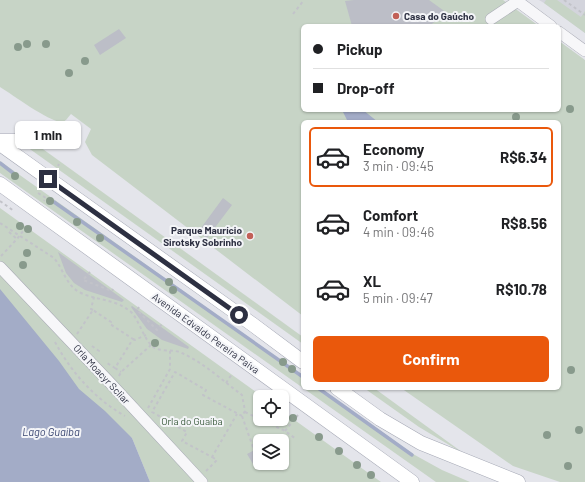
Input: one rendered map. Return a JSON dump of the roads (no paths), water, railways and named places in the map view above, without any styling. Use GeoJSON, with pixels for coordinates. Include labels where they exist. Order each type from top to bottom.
{"type":"FeatureCollection","features":[{"type":"Feature","properties":{"kind":"main road"},"geometry":{"type":"LineString","coordinates":[[0,141],[42,141]]}},
{"type":"Feature","properties":{"kind":"main road"},"geometry":{"type":"LineString","coordinates":[[0,144],[301,361]]}},
{"type":"Feature","properties":{"kind":"main road","name":"Avenida Edvaldo Pereira Paiva"},"geometry":{"type":"LineString","coordinates":[[0,184],[412,482]]}},
{"type":"Feature","properties":{"kind":"main road"},"geometry":{"type":"LineString","coordinates":[[340,390],[380,419],[421,442],[518,482]]}},
{"type":"Feature","properties":{"kind":"street"},"geometry":{"type":"LineString","coordinates":[[491,19],[517,1],[548,24]]}},
{"type":"Feature","properties":{"kind":"street"},"geometry":{"type":"LineString","coordinates":[[561,33],[585,51]]}},
{"type":"Feature","properties":{"kind":"street","name":"Orla Moacyr Scliar"},"geometry":{"type":"LineString","coordinates":[[0,267],[200,480]]}},
{"type":"Feature","properties":{"kind":"water"},"geometry":{"type":"Polygon","coordinates":[[[343,112],[366,112],[376,120],[347,120],[343,112]]]}},
{"type":"Feature","properties":{"kind":"water","name":"Lago Guaíba"},"geometry":{"type":"Polygon","coordinates":[[[0,289],[59,361],[79,389],[105,411],[132,438],[150,482],[0,482],[0,289]]]}},
{"type":"Feature","properties":{"kind":"waterway"},"geometry":{"type":"LineString","coordinates":[[0,163],[13,173]]}},
{"type":"Feature","properties":{"kind":"waterway"},"geometry":{"type":"LineString","coordinates":[[54,202],[301,376]]}},
{"type":"Feature","properties":{"kind":"waterway"},"geometry":{"type":"LineString","coordinates":[[321,390],[412,455]]}},
{"type":"Feature","properties":{"kind":"place","name":"Casa do Gaúcho"},"geometry":{"type":"Point","coordinates":[396,16]}},
{"type":"Feature","properties":{"kind":"place","name":"Parque Maurício Sirotsky Sobrinho"},"geometry":{"type":"Point","coordinates":[250,236]}},
{"type":"Feature","properties":{"kind":"park label","name":"Orla do Guaíba"},"geometry":{"type":"Point","coordinates":[192,421]}}]}
